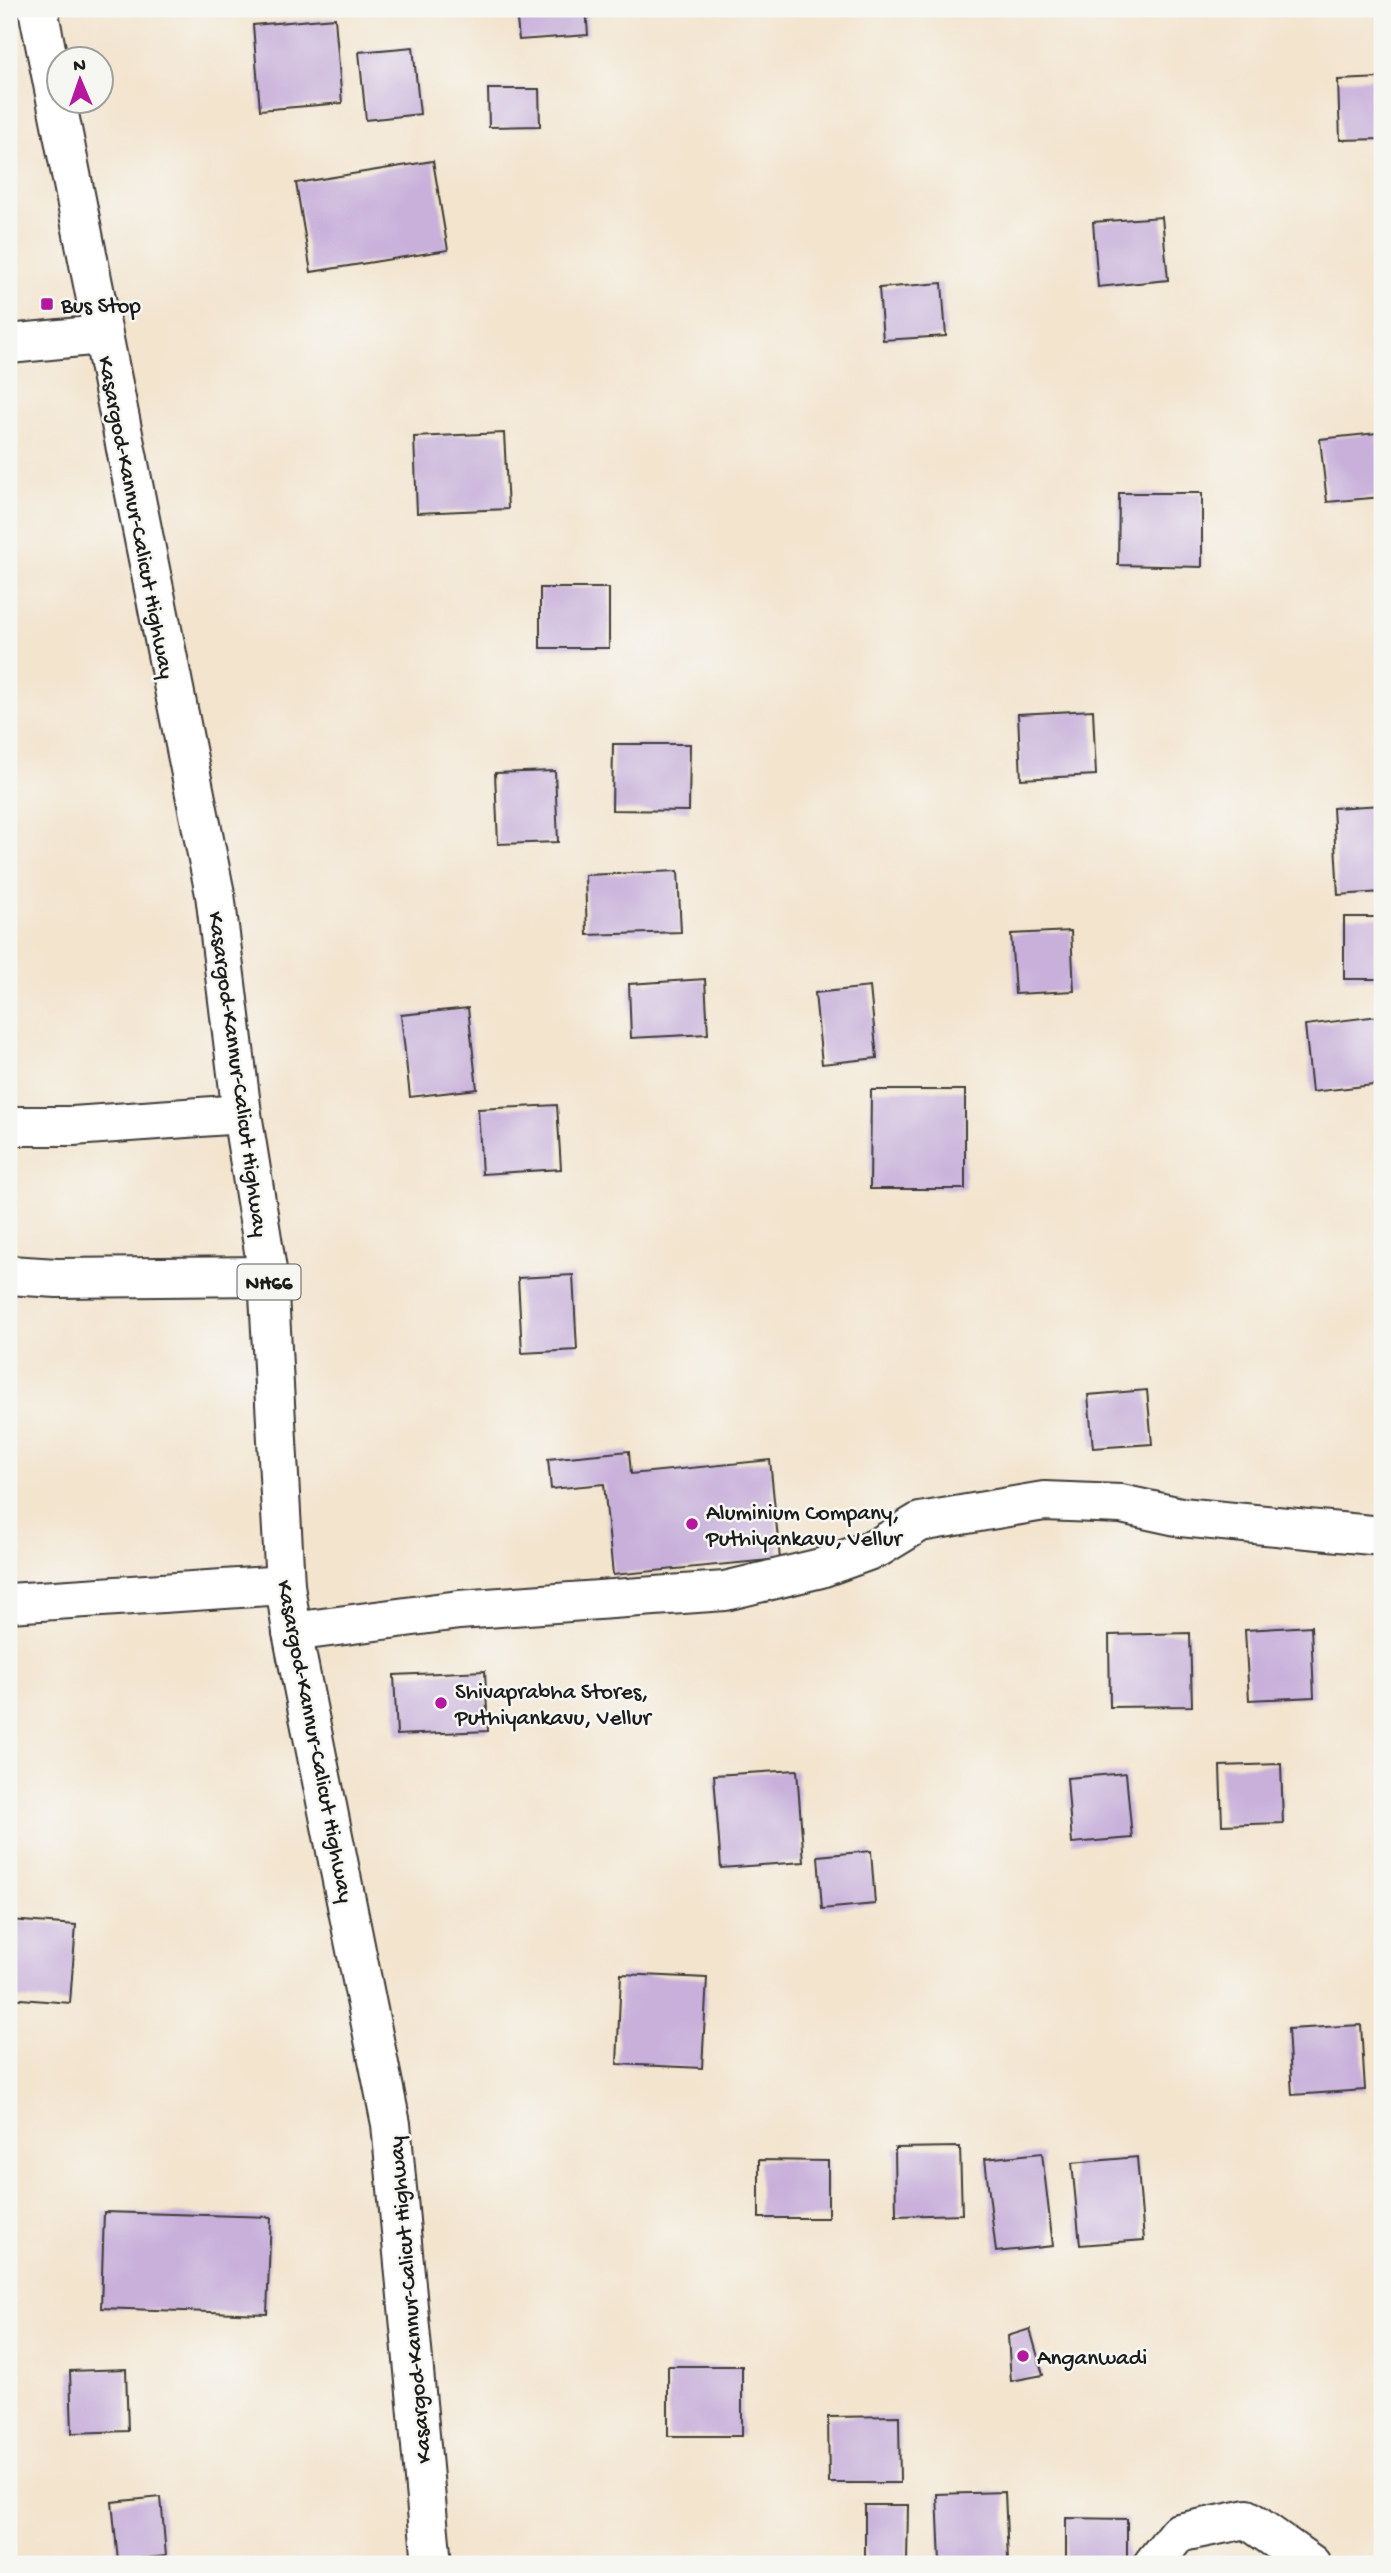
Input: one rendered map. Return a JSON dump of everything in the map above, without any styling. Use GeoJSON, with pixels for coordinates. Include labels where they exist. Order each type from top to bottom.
{"type":"FeatureCollection","features":[{"type":"Feature","properties":{"kind":"main road","name":"Kasargod-Kannur-Calicut Highway"},"geometry":{"type":"LineString","coordinates":[[38,9],[215,894],[242,1114],[268,1276],[285,1585],[292,1632],[391,2124],[432,2564]]}},
{"type":"Feature","properties":{"kind":"main road"},"geometry":{"type":"LineString","coordinates":[[9,344],[102,335]]}},
{"type":"Feature","properties":{"kind":"main road"},"geometry":{"type":"LineString","coordinates":[[9,1126],[73,1126],[242,1114]]}},
{"type":"Feature","properties":{"kind":"main road"},"geometry":{"type":"LineString","coordinates":[[9,1275],[57,1278],[268,1276]]}},
{"type":"Feature","properties":{"kind":"main road"},"geometry":{"type":"LineString","coordinates":[[292,1632],[459,1610],[725,1591],[821,1568],[879,1547],[920,1522],[1044,1502],[1121,1504],[1181,1517],[1382,1536]]}},
{"type":"Feature","properties":{"kind":"main road"},"geometry":{"type":"LineString","coordinates":[[9,1603],[285,1585]]}},
{"type":"Feature","properties":{"kind":"main road"},"geometry":{"type":"LineString","coordinates":[[1153,2564],[1178,2533],[1247,2519],[1311,2564]]}},
{"type":"Feature","properties":{"kind":"building"},"geometry":{"type":"Polygon","coordinates":[[[516,9],[586,9],[588,35],[519,40],[516,9]]]}},
{"type":"Feature","properties":{"kind":"building"},"geometry":{"type":"Polygon","coordinates":[[[335,18],[342,103],[260,110],[253,25],[335,18]]]}},
{"type":"Feature","properties":{"kind":"building"},"geometry":{"type":"Polygon","coordinates":[[[413,47],[420,114],[366,120],[359,52],[413,47]]]}},
{"type":"Feature","properties":{"kind":"building"},"geometry":{"type":"Polygon","coordinates":[[[1382,78],[1382,139],[1340,140],[1338,80],[1382,78]]]}},
{"type":"Feature","properties":{"kind":"building"},"geometry":{"type":"Polygon","coordinates":[[[488,89],[539,89],[540,126],[489,127],[488,89]]]}},
{"type":"Feature","properties":{"kind":"building"},"geometry":{"type":"Polygon","coordinates":[[[433,161],[448,250],[311,272],[296,183],[433,161]]]}},
{"type":"Feature","properties":{"kind":"building"},"geometry":{"type":"Polygon","coordinates":[[[1162,217],[1168,280],[1098,287],[1093,222],[1162,217]]]}},
{"type":"Feature","properties":{"kind":"building"},"geometry":{"type":"Polygon","coordinates":[[[942,283],[946,336],[883,340],[879,288],[942,283]]]}},
{"type":"Feature","properties":{"kind":"building"},"geometry":{"type":"Polygon","coordinates":[[[504,433],[508,509],[417,513],[414,437],[504,433]]]}},
{"type":"Feature","properties":{"kind":"building"},"geometry":{"type":"Polygon","coordinates":[[[1377,433],[1382,497],[1327,502],[1320,439],[1377,433]]]}},
{"type":"Feature","properties":{"kind":"building"},"geometry":{"type":"Polygon","coordinates":[[[1119,493],[1202,493],[1202,567],[1118,565],[1119,493]]]}},
{"type":"Feature","properties":{"kind":"building"},"geometry":{"type":"Polygon","coordinates":[[[540,588],[609,588],[609,648],[540,648],[540,588]]]}},
{"type":"Feature","properties":{"kind":"building"},"geometry":{"type":"Polygon","coordinates":[[[1093,710],[1096,775],[1021,779],[1018,714],[1093,710]]]}},
{"type":"Feature","properties":{"kind":"building"},"geometry":{"type":"Polygon","coordinates":[[[613,744],[690,744],[689,811],[612,810],[613,744]]]}},
{"type":"Feature","properties":{"kind":"building"},"geometry":{"type":"Polygon","coordinates":[[[555,771],[558,842],[498,844],[495,773],[555,771]]]}},
{"type":"Feature","properties":{"kind":"building"},"geometry":{"type":"Polygon","coordinates":[[[1382,805],[1382,892],[1338,895],[1333,808],[1382,805]]]}},
{"type":"Feature","properties":{"kind":"building"},"geometry":{"type":"Polygon","coordinates":[[[678,871],[681,932],[587,935],[585,875],[678,871]]]}},
{"type":"Feature","properties":{"kind":"building"},"geometry":{"type":"Polygon","coordinates":[[[1344,917],[1382,917],[1382,979],[1344,979],[1344,917]]]}},
{"type":"Feature","properties":{"kind":"building"},"geometry":{"type":"Polygon","coordinates":[[[1071,931],[1074,991],[1015,994],[1011,934],[1071,931]]]}},
{"type":"Feature","properties":{"kind":"building"},"geometry":{"type":"Polygon","coordinates":[[[705,979],[708,1034],[631,1038],[629,984],[705,979]]]}},
{"type":"Feature","properties":{"kind":"building"},"geometry":{"type":"Polygon","coordinates":[[[870,987],[877,1058],[822,1064],[815,993],[870,987]]]}},
{"type":"Feature","properties":{"kind":"building"},"geometry":{"type":"Polygon","coordinates":[[[468,1008],[477,1089],[410,1097],[401,1015],[468,1008]]]}},
{"type":"Feature","properties":{"kind":"building"},"geometry":{"type":"Polygon","coordinates":[[[1378,1016],[1382,1084],[1312,1092],[1305,1025],[1378,1016]]]}},
{"type":"Feature","properties":{"kind":"building"},"geometry":{"type":"Polygon","coordinates":[[[871,1090],[965,1090],[965,1189],[870,1189],[871,1090]]]}},
{"type":"Feature","properties":{"kind":"building"},"geometry":{"type":"Polygon","coordinates":[[[557,1105],[561,1169],[482,1174],[478,1109],[557,1105]]]}},
{"type":"Feature","properties":{"kind":"building"},"geometry":{"type":"Polygon","coordinates":[[[573,1275],[577,1350],[522,1353],[518,1278],[573,1275]]]}},
{"type":"Feature","properties":{"kind":"building"},"geometry":{"type":"Polygon","coordinates":[[[1147,1390],[1152,1444],[1093,1448],[1088,1395],[1147,1390]]]}},
{"type":"Feature","properties":{"kind":"building","name":"Aluminium Company, Puthiyankavu, Vellur"},"geometry":{"type":"Polygon","coordinates":[[[629,1451],[631,1474],[770,1460],[780,1559],[613,1575],[604,1484],[551,1489],[548,1459],[629,1451]]]}},
{"type":"Feature","properties":{"kind":"building"},"geometry":{"type":"Polygon","coordinates":[[[1311,1626],[1314,1697],[1249,1700],[1245,1630],[1311,1626]]]}},
{"type":"Feature","properties":{"kind":"building"},"geometry":{"type":"Polygon","coordinates":[[[1190,1633],[1192,1706],[1110,1707],[1109,1635],[1190,1633]]]}},
{"type":"Feature","properties":{"kind":"building","name":"Shivaprabha Stores, Puthiyankavu, Vellur"},"geometry":{"type":"Polygon","coordinates":[[[485,1671],[488,1731],[397,1735],[394,1675],[485,1671]]]}},
{"type":"Feature","properties":{"kind":"building"},"geometry":{"type":"Polygon","coordinates":[[[1281,1764],[1283,1823],[1222,1825],[1220,1766],[1281,1764]]]}},
{"type":"Feature","properties":{"kind":"building"},"geometry":{"type":"Polygon","coordinates":[[[797,1770],[804,1862],[721,1868],[714,1775],[797,1770]]]}},
{"type":"Feature","properties":{"kind":"building"},"geometry":{"type":"Polygon","coordinates":[[[1126,1773],[1132,1838],[1072,1843],[1067,1778],[1126,1773]]]}},
{"type":"Feature","properties":{"kind":"building"},"geometry":{"type":"Polygon","coordinates":[[[871,1851],[875,1904],[822,1909],[818,1856],[871,1851]]]}},
{"type":"Feature","properties":{"kind":"building"},"geometry":{"type":"Polygon","coordinates":[[[9,1920],[76,1925],[70,2003],[9,1998],[9,1920]]]}},
{"type":"Feature","properties":{"kind":"building"},"geometry":{"type":"Polygon","coordinates":[[[621,1974],[707,1978],[702,2068],[617,2064],[621,1974]]]}},
{"type":"Feature","properties":{"kind":"building"},"geometry":{"type":"Polygon","coordinates":[[[1361,2025],[1365,2090],[1292,2095],[1288,2029],[1361,2025]]]}},
{"type":"Feature","properties":{"kind":"building"},"geometry":{"type":"Polygon","coordinates":[[[960,2147],[962,2214],[896,2216],[895,2148],[960,2147]]]}},
{"type":"Feature","properties":{"kind":"building"},"geometry":{"type":"Polygon","coordinates":[[[1042,2153],[1053,2246],[996,2252],[985,2159],[1042,2153]]]}},
{"type":"Feature","properties":{"kind":"building"},"geometry":{"type":"Polygon","coordinates":[[[1137,2157],[1144,2240],[1080,2245],[1072,2163],[1137,2157]]]}},
{"type":"Feature","properties":{"kind":"building"},"geometry":{"type":"Polygon","coordinates":[[[759,2160],[828,2161],[828,2218],[759,2218],[759,2160]]]}},
{"type":"Feature","properties":{"kind":"building"},"geometry":{"type":"Polygon","coordinates":[[[104,2212],[271,2217],[267,2314],[101,2308],[104,2212]]]}},
{"type":"Feature","properties":{"kind":"building","name":"Anganwadi"},"geometry":{"type":"Polygon","coordinates":[[[1030,2329],[1043,2375],[1011,2381],[1008,2336],[1030,2329]]]}},
{"type":"Feature","properties":{"kind":"building"},"geometry":{"type":"Polygon","coordinates":[[[668,2366],[742,2366],[742,2436],[668,2436],[668,2366]]]}},
{"type":"Feature","properties":{"kind":"building"},"geometry":{"type":"Polygon","coordinates":[[[126,2369],[128,2431],[72,2433],[70,2371],[126,2369]]]}},
{"type":"Feature","properties":{"kind":"building"},"geometry":{"type":"Polygon","coordinates":[[[899,2416],[900,2483],[829,2483],[828,2417],[899,2416]]]}},
{"type":"Feature","properties":{"kind":"building"},"geometry":{"type":"Polygon","coordinates":[[[1005,2492],[1008,2560],[940,2562],[937,2494],[1005,2492]]]}},
{"type":"Feature","properties":{"kind":"building"},"geometry":{"type":"Polygon","coordinates":[[[161,2497],[166,2556],[118,2561],[112,2502],[161,2497]]]}},
{"type":"Feature","properties":{"kind":"building"},"geometry":{"type":"Polygon","coordinates":[[[865,2505],[908,2505],[907,2564],[865,2564],[865,2505]]]}},
{"type":"Feature","properties":{"kind":"building"},"geometry":{"type":"Polygon","coordinates":[[[1066,2518],[1127,2519],[1127,2564],[1066,2564],[1066,2518]]]}},
{"type":"Feature","properties":{"kind":"place","name":"Bus Stop"},"geometry":{"type":"Point","coordinates":[47,304]}},
{"type":"Feature","properties":{"kind":"place","name":"Aluminium Company, Puthiyankavu, Vellur"},"geometry":{"type":"Point","coordinates":[692,1524]}},
{"type":"Feature","properties":{"kind":"place","name":"Shivaprabha Stores, Puthiyankavu, Vellur"},"geometry":{"type":"Point","coordinates":[441,1703]}},
{"type":"Feature","properties":{"kind":"place","name":"Anganwadi"},"geometry":{"type":"Point","coordinates":[1023,2356]}}]}
